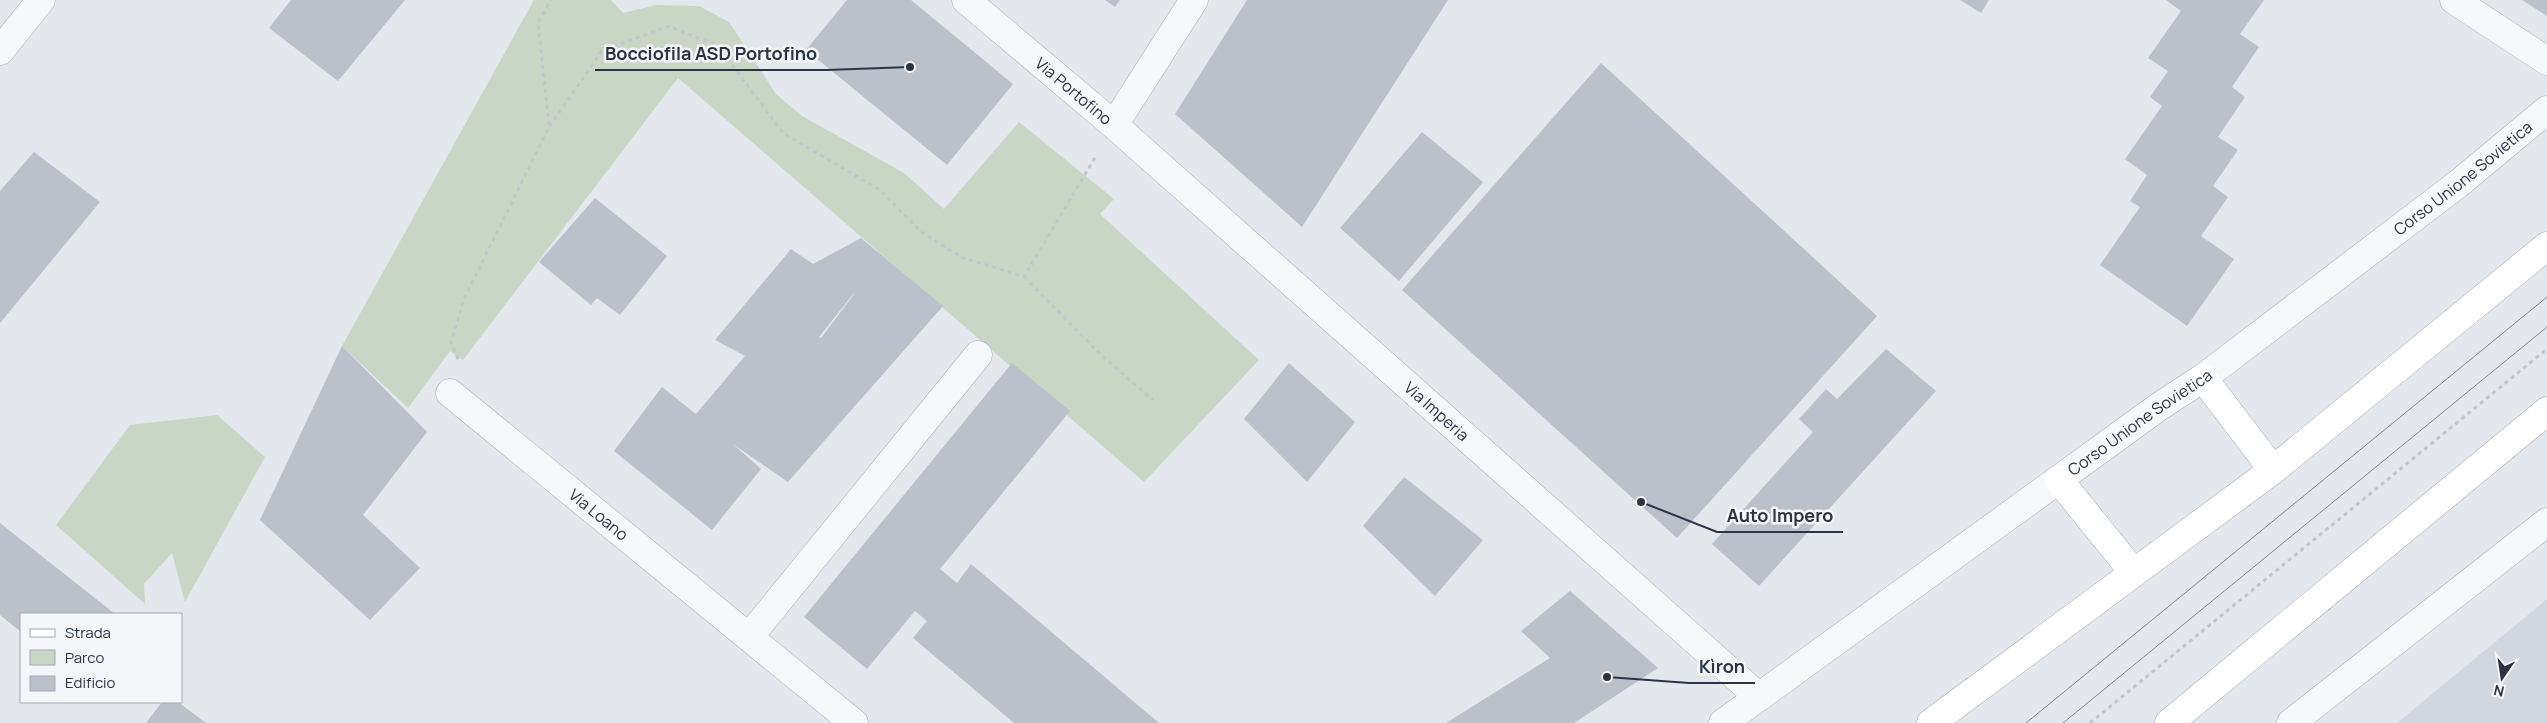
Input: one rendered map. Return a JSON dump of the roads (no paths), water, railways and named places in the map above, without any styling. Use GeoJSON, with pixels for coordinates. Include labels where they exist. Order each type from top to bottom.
{"type":"FeatureCollection","features":[{"type":"Feature","properties":{"kind":"main road"},"geometry":{"type":"LineString","coordinates":[[1931,723],[2273,470],[2547,246]]}},
{"type":"Feature","properties":{"kind":"main road"},"geometry":{"type":"LineString","coordinates":[[2203,378],[2273,470]]}},
{"type":"Feature","properties":{"kind":"main road"},"geometry":{"type":"LineString","coordinates":[[2169,723],[2547,411]]}},
{"type":"Feature","properties":{"kind":"main road"},"geometry":{"type":"LineString","coordinates":[[2058,480],[2134,573]]}},
{"type":"Feature","properties":{"kind":"street"},"geometry":{"type":"LineString","coordinates":[[0,51],[41,0]]}},
{"type":"Feature","properties":{"kind":"street","name":"Via Portofino"},"geometry":{"type":"LineString","coordinates":[[966,0],[1114,125],[1194,0]]}},
{"type":"Feature","properties":{"kind":"street"},"geometry":{"type":"LineString","coordinates":[[2454,0],[2547,61]]}},
{"type":"Feature","properties":{"kind":"street","name":"Corso Unione Sovietica"},"geometry":{"type":"LineString","coordinates":[[1723,723],[2160,406],[2203,378],[2458,184],[2547,110]]}},
{"type":"Feature","properties":{"kind":"street","name":"Via Imperia"},"geometry":{"type":"LineString","coordinates":[[1114,125],[1759,697]]}},
{"type":"Feature","properties":{"kind":"street"},"geometry":{"type":"LineString","coordinates":[[749,637],[978,355]]}},
{"type":"Feature","properties":{"kind":"street","name":"Via Loano"},"geometry":{"type":"LineString","coordinates":[[450,392],[854,723]]}},
{"type":"Feature","properties":{"kind":"street"},"geometry":{"type":"LineString","coordinates":[[2291,723],[2547,522]]}},
{"type":"Feature","properties":{"kind":"tram line"},"geometry":{"type":"LineString","coordinates":[[2026,723],[2547,297]]}},
{"type":"Feature","properties":{"kind":"tram line"},"geometry":{"type":"LineString","coordinates":[[2063,723],[2547,327]]}},
{"type":"Feature","properties":{"kind":"place","name":"Bocciofila ASD Portofino"},"geometry":{"type":"Point","coordinates":[910,67]}},
{"type":"Feature","properties":{"kind":"place","name":"Auto Impero"},"geometry":{"type":"Point","coordinates":[1641,502]}},
{"type":"Feature","properties":{"kind":"place","name":"Kìron"},"geometry":{"type":"Point","coordinates":[1607,677]}}]}
